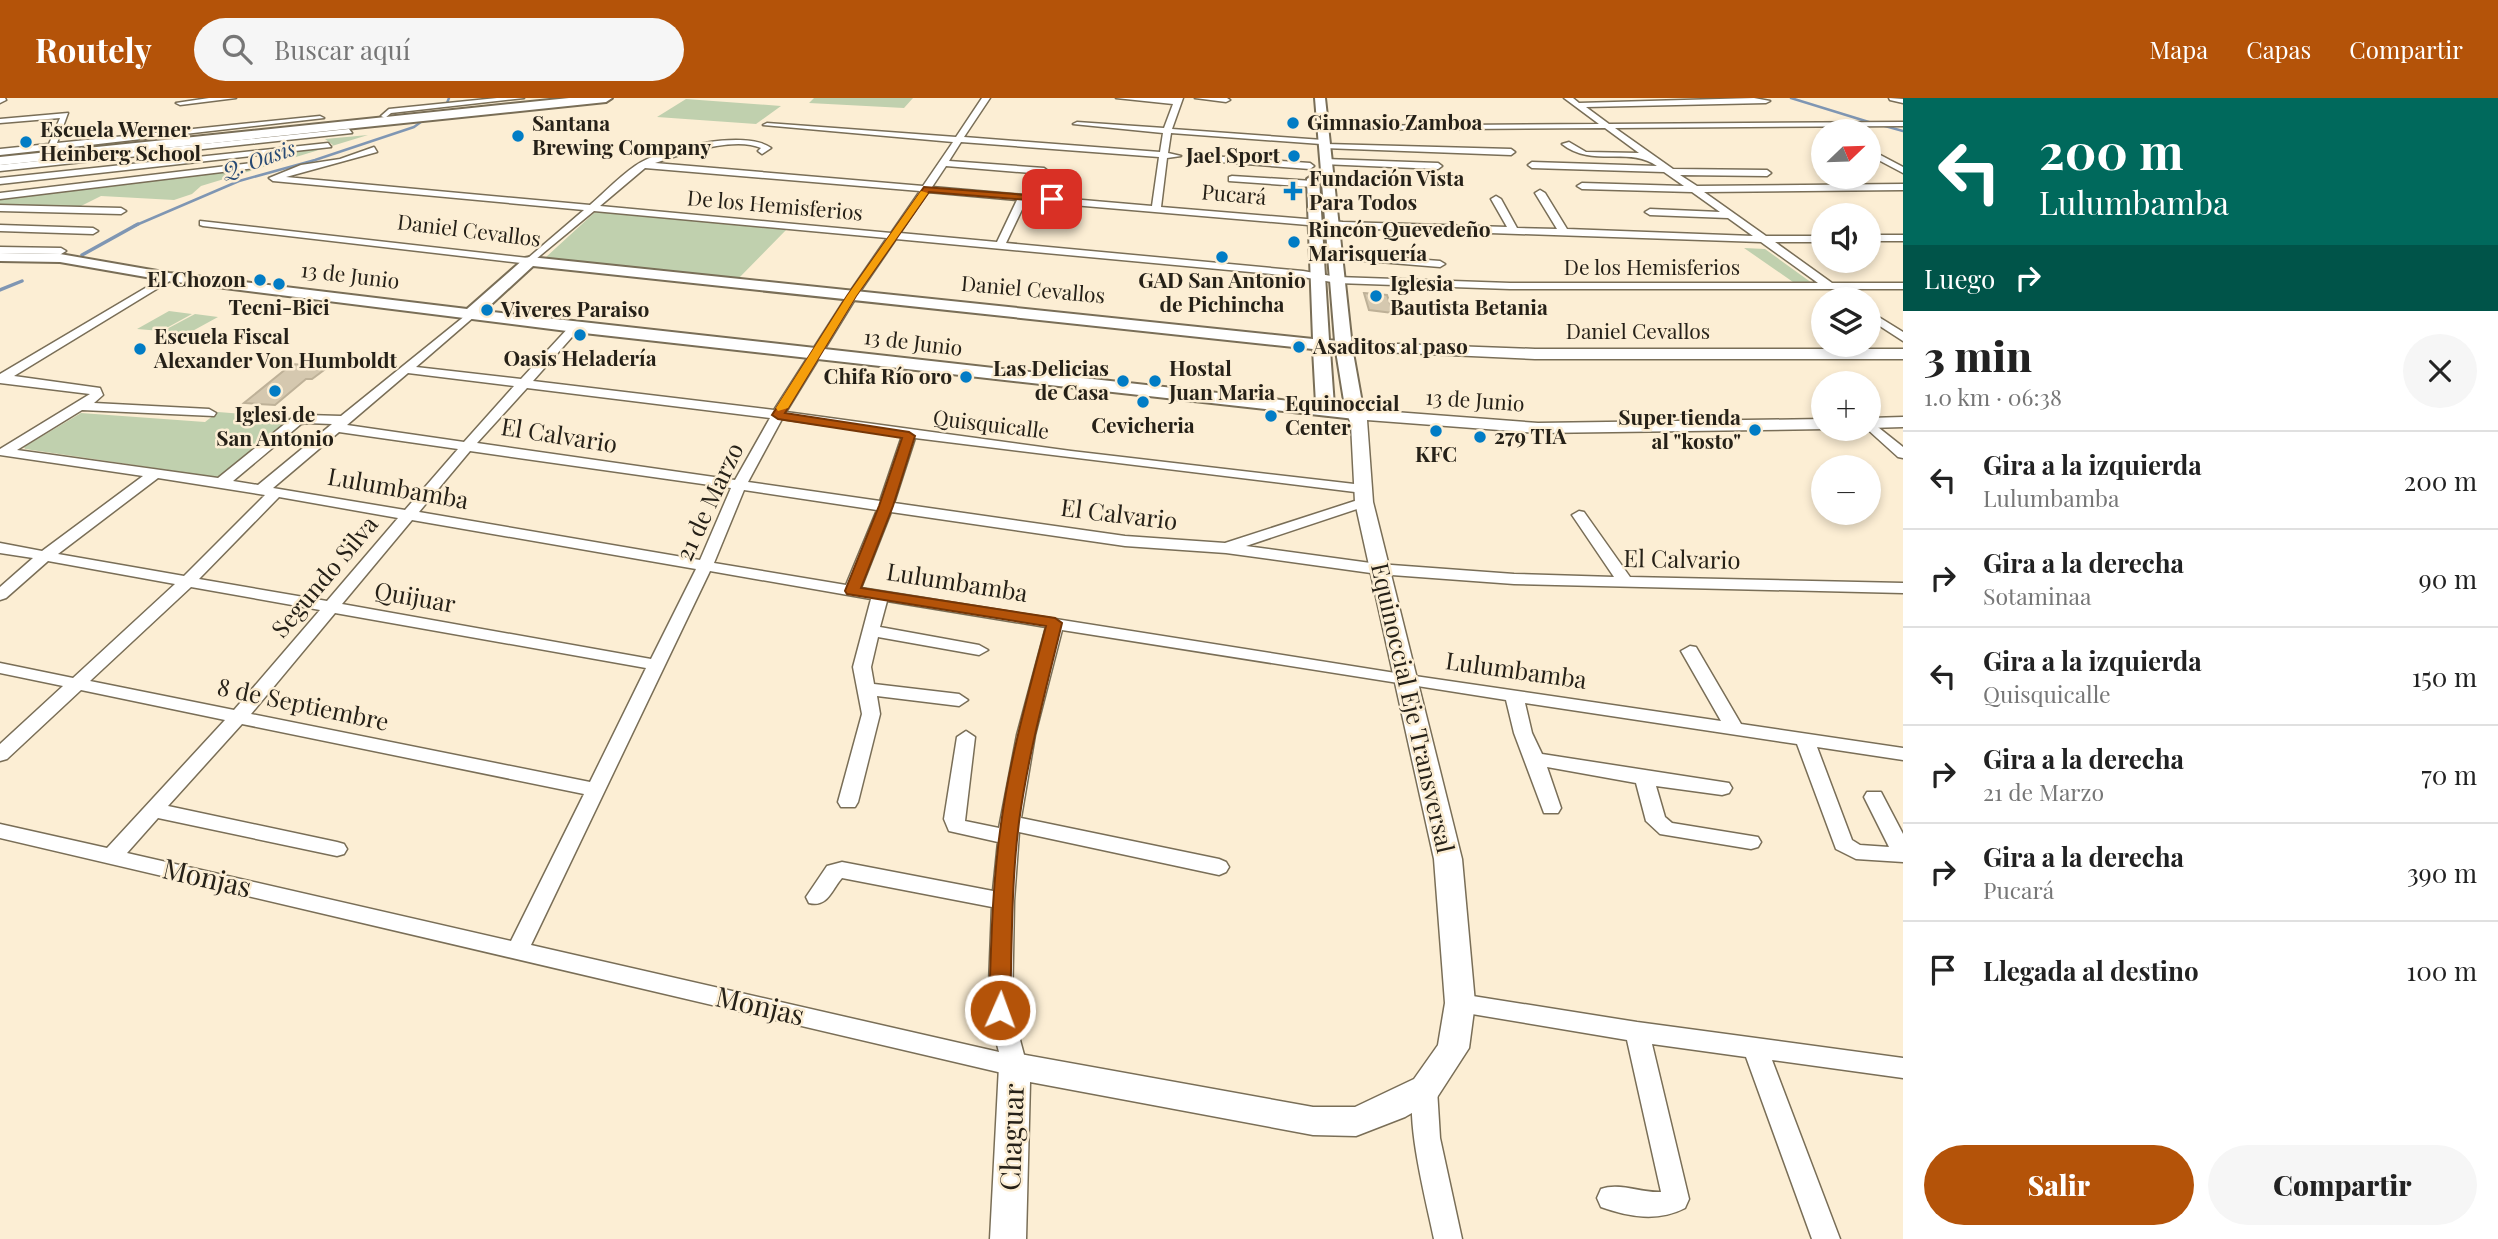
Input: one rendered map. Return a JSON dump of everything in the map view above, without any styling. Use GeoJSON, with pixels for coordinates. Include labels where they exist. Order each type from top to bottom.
{"type":"FeatureCollection","features":[{"type":"Feature","properties":{"kind":"main road"},"geometry":{"type":"LineString","coordinates":[[0,157],[51,148],[171,134],[446,111],[519,100],[567,98]]}},
{"type":"Feature","properties":{"kind":"main road"},"geometry":{"type":"LineString","coordinates":[[0,157],[171,134],[606,98]]}},
{"type":"Feature","properties":{"kind":"main road"},"geometry":{"type":"LineString","coordinates":[[1320,98],[1344,347],[1355,414]]}},
{"type":"Feature","properties":{"kind":"main road"},"geometry":{"type":"LineString","coordinates":[[1306,123],[1313,184],[1315,276],[1325,412]]}},
{"type":"Feature","properties":{"kind":"main road","name":"13 de Junio"},"geometry":{"type":"LineString","coordinates":[[0,257],[60,258],[169,277],[575,327],[1355,414]]}},
{"type":"Feature","properties":{"kind":"main road"},"geometry":{"type":"LineString","coordinates":[[471,314],[530,261]]}},
{"type":"Feature","properties":{"kind":"main road","name":"Daniel Cevallos"},"geometry":{"type":"LineString","coordinates":[[530,261],[1344,347]]}},
{"type":"Feature","properties":{"kind":"street"},"geometry":{"type":"LineString","coordinates":[[177,113],[186,99],[232,98]]}},
{"type":"Feature","properties":{"kind":"street","name":"21 de Marzo"},"geometry":{"type":"LineString","coordinates":[[518,949],[705,566],[739,486],[778,415],[852,296],[953,152],[986,98]]}},
{"type":"Feature","properties":{"kind":"street"},"geometry":{"type":"LineString","coordinates":[[1120,98],[1178,100],[1167,131],[1156,208]]}},
{"type":"Feature","properties":{"kind":"street"},"geometry":{"type":"LineString","coordinates":[[1199,98],[1226,100]]}},
{"type":"Feature","properties":{"kind":"street"},"geometry":{"type":"LineString","coordinates":[[1568,98],[1831,287]]}},
{"type":"Feature","properties":{"kind":"street"},"geometry":{"type":"LineString","coordinates":[[1577,104],[1766,101],[1758,98]]}},
{"type":"Feature","properties":{"kind":"street"},"geometry":{"type":"LineString","coordinates":[[1893,98],[1903,101]]}},
{"type":"Feature","properties":{"kind":"street"},"geometry":{"type":"LineString","coordinates":[[0,121],[65,115],[51,148]]}},
{"type":"Feature","properties":{"kind":"street"},"geometry":{"type":"LineString","coordinates":[[171,134],[320,118]]}},
{"type":"Feature","properties":{"kind":"street"},"geometry":{"type":"LineString","coordinates":[[1077,124],[1324,144],[1511,152]]}},
{"type":"Feature","properties":{"kind":"street"},"geometry":{"type":"LineString","coordinates":[[1881,124],[1903,124]]}},
{"type":"Feature","properties":{"kind":"street"},"geometry":{"type":"LineString","coordinates":[[767,125],[1044,167]]}},
{"type":"Feature","properties":{"kind":"street"},"geometry":{"type":"LineString","coordinates":[[1323,128],[1475,131],[1478,129],[1476,127],[1811,125]]}},
{"type":"Feature","properties":{"kind":"street"},"geometry":{"type":"LineString","coordinates":[[0,168],[349,131]]}},
{"type":"Feature","properties":{"kind":"street"},"geometry":{"type":"LineString","coordinates":[[698,138],[717,141],[722,145]]}},
{"type":"Feature","properties":{"kind":"street"},"geometry":{"type":"LineString","coordinates":[[530,261],[643,165],[660,157],[722,145],[755,142],[767,148],[762,151]]}},
{"type":"Feature","properties":{"kind":"street"},"geometry":{"type":"LineString","coordinates":[[1165,142],[1179,143]]}},
{"type":"Feature","properties":{"kind":"street"},"geometry":{"type":"LineString","coordinates":[[0,181],[328,145]]}},
{"type":"Feature","properties":{"kind":"street"},"geometry":{"type":"LineString","coordinates":[[1566,145],[1584,154],[1649,156]]}},
{"type":"Feature","properties":{"kind":"street","name":"De los Hemisferios"},"geometry":{"type":"LineString","coordinates":[[374,149],[341,161],[301,168],[272,178],[1337,280],[1510,286],[1811,288]]}},
{"type":"Feature","properties":{"kind":"street"},"geometry":{"type":"LineString","coordinates":[[953,152],[1177,156]]}},
{"type":"Feature","properties":{"kind":"street"},"geometry":{"type":"LineString","coordinates":[[1196,158],[1310,166]]}},
{"type":"Feature","properties":{"kind":"street"},"geometry":{"type":"LineString","coordinates":[[1881,158],[1903,170]]}},
{"type":"Feature","properties":{"kind":"street"},"geometry":{"type":"LineString","coordinates":[[1325,162],[1438,166]]}},
{"type":"Feature","properties":{"kind":"street","name":"Pucará"},"geometry":{"type":"LineString","coordinates":[[643,165],[1313,222],[1564,233],[1811,239]]}},
{"type":"Feature","properties":{"kind":"street"},"geometry":{"type":"LineString","coordinates":[[1532,165],[1768,173]]}},
{"type":"Feature","properties":{"kind":"street"},"geometry":{"type":"LineString","coordinates":[[0,195],[252,166]]}},
{"type":"Feature","properties":{"kind":"street"},"geometry":{"type":"LineString","coordinates":[[1232,179],[1313,184]]}},
{"type":"Feature","properties":{"kind":"street"},"geometry":{"type":"LineString","coordinates":[[1582,186],[1697,189],[1811,188]]}},
{"type":"Feature","properties":{"kind":"street"},"geometry":{"type":"LineString","coordinates":[[1881,187],[1903,187]]}},
{"type":"Feature","properties":{"kind":"street"},"geometry":{"type":"LineString","coordinates":[[1541,192],[1564,233]]}},
{"type":"Feature","properties":{"kind":"street"},"geometry":{"type":"LineString","coordinates":[[1496,199],[1514,231]]}},
{"type":"Feature","properties":{"kind":"street"},"geometry":{"type":"LineString","coordinates":[[1000,246],[1022,200]]}},
{"type":"Feature","properties":{"kind":"street"},"geometry":{"type":"LineString","coordinates":[[0,208],[121,211]]}},
{"type":"Feature","properties":{"kind":"street"},"geometry":{"type":"LineString","coordinates":[[1650,212],[1732,215]]}},
{"type":"Feature","properties":{"kind":"street"},"geometry":{"type":"LineString","coordinates":[[696,229],[708,219]]}},
{"type":"Feature","properties":{"kind":"street"},"geometry":{"type":"LineString","coordinates":[[617,221],[758,234]]}},
{"type":"Feature","properties":{"kind":"street","name":"Daniel Cevallos"},"geometry":{"type":"LineString","coordinates":[[203,223],[530,261]]}},
{"type":"Feature","properties":{"kind":"street"},"geometry":{"type":"LineString","coordinates":[[0,228],[93,231]]}},
{"type":"Feature","properties":{"kind":"street"},"geometry":{"type":"LineString","coordinates":[[1881,238],[1903,238]]}},
{"type":"Feature","properties":{"kind":"street"},"geometry":{"type":"LineString","coordinates":[[0,250],[61,251]]}},
{"type":"Feature","properties":{"kind":"street"},"geometry":{"type":"LineString","coordinates":[[1335,256],[1440,264]]}},
{"type":"Feature","properties":{"kind":"street"},"geometry":{"type":"LineString","coordinates":[[2,378],[169,277]]}},
{"type":"Feature","properties":{"kind":"street","name":"De los Hemisferios"},"geometry":{"type":"LineString","coordinates":[[1868,287],[1903,286]]}},
{"type":"Feature","properties":{"kind":"street"},"geometry":{"type":"LineString","coordinates":[[0,755],[188,581],[268,492],[339,424],[471,314]]}},
{"type":"Feature","properties":{"kind":"street"},"geometry":{"type":"LineString","coordinates":[[1881,322],[1903,337]]}},
{"type":"Feature","properties":{"kind":"street","name":"Segundo Silva"},"geometry":{"type":"LineString","coordinates":[[111,857],[239,716],[468,445],[575,327]]}},
{"type":"Feature","properties":{"kind":"street","name":"Daniel Cevallos"},"geometry":{"type":"LineString","coordinates":[[1344,347],[1559,354],[1903,355]]}},
{"type":"Feature","properties":{"kind":"street","name":"Quisquicalle"},"geometry":{"type":"LineString","coordinates":[[405,369],[778,415],[909,436],[1363,495]]}},
{"type":"Feature","properties":{"kind":"street"},"geometry":{"type":"LineString","coordinates":[[2,378],[96,391],[97,395],[80,405]]}},
{"type":"Feature","properties":{"kind":"street"},"geometry":{"type":"LineString","coordinates":[[80,405],[209,413]]}},
{"type":"Feature","properties":{"kind":"street","name":"Lulumbamba"},"geometry":{"type":"LineString","coordinates":[[80,405],[4,452],[221,483],[880,596],[1408,680],[1903,754]]}},
{"type":"Feature","properties":{"kind":"street","name":"13 de Junio"},"geometry":{"type":"LineString","coordinates":[[1355,414],[1538,428],[1811,424]]}},
{"type":"Feature","properties":{"kind":"street","name":"Equinoccial Eje Transversal"},"geometry":{"type":"LineString","coordinates":[[1355,414],[1360,424],[1363,495],[1378,569],[1408,680],[1448,859],[1460,1003]]}},
{"type":"Feature","properties":{"kind":"street","name":"El Calvario"},"geometry":{"type":"LineString","coordinates":[[221,483],[302,419],[739,486],[1125,541],[1227,548],[1378,569],[1514,579],[1903,588]]}},
{"type":"Feature","properties":{"kind":"street"},"geometry":{"type":"LineString","coordinates":[[1881,423],[1903,422]]}},
{"type":"Feature","properties":{"kind":"street"},"geometry":{"type":"LineString","coordinates":[[1881,435],[1903,454]]}},
{"type":"Feature","properties":{"kind":"street"},"geometry":{"type":"LineString","coordinates":[[852,591],[886,506],[909,436]]}},
{"type":"Feature","properties":{"kind":"street"},"geometry":{"type":"LineString","coordinates":[[0,595],[45,556],[155,474]]}},
{"type":"Feature","properties":{"kind":"street"},"geometry":{"type":"LineString","coordinates":[[1227,548],[1363,495]]}},
{"type":"Feature","properties":{"kind":"street"},"geometry":{"type":"LineString","coordinates":[[1579,515],[1625,581]]}},
{"type":"Feature","properties":{"kind":"street","name":"Quijuar"},"geometry":{"type":"LineString","coordinates":[[0,548],[656,665]]}},
{"type":"Feature","properties":{"kind":"street"},"geometry":{"type":"LineString","coordinates":[[848,802],[872,714],[862,667],[880,596]]}},
{"type":"Feature","properties":{"kind":"street","name":"Chaguar"},"geometry":{"type":"LineString","coordinates":[[1008,1239],[1015,1066],[1000,1010],[1003,901],[1009,830],[1026,735],[1055,623]]}},
{"type":"Feature","properties":{"kind":"street"},"geometry":{"type":"LineString","coordinates":[[872,631],[979,650]]}},
{"type":"Feature","properties":{"kind":"street"},"geometry":{"type":"LineString","coordinates":[[1690,651],[1734,727]]}},
{"type":"Feature","properties":{"kind":"street","name":"8 de Septiembre"},"geometry":{"type":"LineString","coordinates":[[0,668],[595,790]]}},
{"type":"Feature","properties":{"kind":"street"},"geometry":{"type":"LineString","coordinates":[[867,690],[960,700]]}},
{"type":"Feature","properties":{"kind":"street"},"geometry":{"type":"LineString","coordinates":[[1514,695],[1522,733],[1535,759],[1550,808]]}},
{"type":"Feature","properties":{"kind":"street"},"geometry":{"type":"LineString","coordinates":[[966,737],[954,820],[956,826],[1009,830],[1219,867]]}},
{"type":"Feature","properties":{"kind":"street"},"geometry":{"type":"LineString","coordinates":[[1805,739],[1843,844],[1856,852],[1903,854],[1874,797]]}},
{"type":"Feature","properties":{"kind":"street"},"geometry":{"type":"LineString","coordinates":[[1535,759],[1722,788]]}},
{"type":"Feature","properties":{"kind":"street"},"geometry":{"type":"LineString","coordinates":[[1644,778],[1656,821],[1667,829],[1751,842]]}},
{"type":"Feature","properties":{"kind":"street"},"geometry":{"type":"LineString","coordinates":[[153,810],[337,849]]}},
{"type":"Feature","properties":{"kind":"street","name":"Monjas"},"geometry":{"type":"LineString","coordinates":[[0,831],[1015,1066],[1313,1121],[1356,1122],[1393,1107],[1425,1089],[1453,1048],[1460,1003]]}},
{"type":"Feature","properties":{"kind":"street"},"geometry":{"type":"LineString","coordinates":[[817,897],[834,871],[842,870],[1003,901]]}},
{"type":"Feature","properties":{"kind":"street"},"geometry":{"type":"LineString","coordinates":[[1460,1003],[1637,1032],[1903,1068]]}},
{"type":"Feature","properties":{"kind":"street"},"geometry":{"type":"LineString","coordinates":[[1610,1198],[1635,1204],[1663,1204],[1676,1199],[1637,1032]]}},
{"type":"Feature","properties":{"kind":"street"},"geometry":{"type":"LineString","coordinates":[[1754,1046],[1826,1239]]}},
{"type":"Feature","properties":{"kind":"street"},"geometry":{"type":"LineString","coordinates":[[1425,1089],[1427,1138],[1448,1239]]}},
{"type":"Feature","properties":{"kind":"green space"},"geometry":{"type":"Polygon","coordinates":[[[814,98],[913,98],[904,108],[809,103],[814,98]]]}},
{"type":"Feature","properties":{"kind":"green space"},"geometry":{"type":"Polygon","coordinates":[[[686,99],[781,106],[756,124],[657,117],[686,99]]]}},
{"type":"Feature","properties":{"kind":"green space"},"geometry":{"type":"Polygon","coordinates":[[[368,135],[201,186],[192,194],[174,200],[101,196],[77,208],[0,207],[0,199],[3,198],[256,167],[278,159],[294,157],[294,149],[333,145],[325,139],[368,135]]]}},
{"type":"Feature","properties":{"kind":"green space"},"geometry":{"type":"Polygon","coordinates":[[[601,211],[787,229],[737,280],[545,258],[594,213],[601,211]]]}},
{"type":"Feature","properties":{"kind":"green space"},"geometry":{"type":"Polygon","coordinates":[[[1744,248],[1765,249],[1812,283],[1793,282],[1744,248]]]}},
{"type":"Feature","properties":{"kind":"green space"},"geometry":{"type":"Polygon","coordinates":[[[169,311],[192,314],[161,331],[137,329],[169,311]]]}},
{"type":"Feature","properties":{"kind":"green space"},"geometry":{"type":"Polygon","coordinates":[[[195,314],[218,317],[187,334],[163,331],[195,314]]]}},
{"type":"Feature","properties":{"kind":"green space"},"geometry":{"type":"Polygon","coordinates":[[[218,412],[293,418],[226,473],[216,477],[24,447],[81,413],[205,422],[218,412]]]}},
{"type":"Feature","properties":{"kind":"building"},"geometry":{"type":"Polygon","coordinates":[[[1364,293],[1387,295],[1393,313],[1369,310],[1364,293]]]}},
{"type":"Feature","properties":{"kind":"building","name":"Iglesi de San Antonio"},"geometry":{"type":"Polygon","coordinates":[[[292,364],[328,367],[312,379],[306,379],[275,405],[244,403],[292,364]]]}},
{"type":"Feature","properties":{"kind":"waterway"},"geometry":{"type":"LineString","coordinates":[[447,103],[449,98]]}},
{"type":"Feature","properties":{"kind":"waterway"},"geometry":{"type":"LineString","coordinates":[[1791,98],[1859,119]]}},
{"type":"Feature","properties":{"kind":"waterway","name":"Q. Oasis"},"geometry":{"type":"LineString","coordinates":[[136,225],[239,181],[315,160],[414,127],[425,119]]}},
{"type":"Feature","properties":{"kind":"waterway"},"geometry":{"type":"LineString","coordinates":[[1885,126],[1903,131]]}},
{"type":"Feature","properties":{"kind":"waterway","name":"Q. Oasis"},"geometry":{"type":"LineString","coordinates":[[82,255],[136,225]]}},
{"type":"Feature","properties":{"kind":"waterway","name":"Q. Oasis"},"geometry":{"type":"LineString","coordinates":[[0,290],[22,281]]}},
{"type":"Feature","properties":{"kind":"slow traffic"},"geometry":{"type":"LineString","coordinates":[[782,408],[852,296],[924,193]]}},
{"type":"Feature","properties":{"kind":"place","name":"Gimnasio Zamboa"},"geometry":{"type":"Point","coordinates":[1293,123]}},
{"type":"Feature","properties":{"kind":"place","name":"Santana Brewing Company"},"geometry":{"type":"Point","coordinates":[518,136]}},
{"type":"Feature","properties":{"kind":"place","name":"Escuela Werner Heinberg School"},"geometry":{"type":"Point","coordinates":[26,142]}},
{"type":"Feature","properties":{"kind":"place","name":"Jael Sport"},"geometry":{"type":"Point","coordinates":[1294,156]}},
{"type":"Feature","properties":{"kind":"place","name":"Fundación Vista Para Todos"},"geometry":{"type":"Point","coordinates":[1293,191]}},
{"type":"Feature","properties":{"kind":"place","name":"Rincón Quevedeño Marisquería"},"geometry":{"type":"Point","coordinates":[1294,242]}},
{"type":"Feature","properties":{"kind":"place","name":"GAD San Antonio de Pichincha"},"geometry":{"type":"Point","coordinates":[1222,257]}},
{"type":"Feature","properties":{"kind":"place","name":"El Chozon"},"geometry":{"type":"Point","coordinates":[260,280]}},
{"type":"Feature","properties":{"kind":"place","name":"Tecni-Bici"},"geometry":{"type":"Point","coordinates":[279,284]}},
{"type":"Feature","properties":{"kind":"place","name":"Iglesia Bautista Betania"},"geometry":{"type":"Point","coordinates":[1376,296]}},
{"type":"Feature","properties":{"kind":"place","name":"Viveres Paraiso"},"geometry":{"type":"Point","coordinates":[487,310]}},
{"type":"Feature","properties":{"kind":"place","name":"Oasis Heladería"},"geometry":{"type":"Point","coordinates":[580,335]}},
{"type":"Feature","properties":{"kind":"place","name":"Asaditos al paso"},"geometry":{"type":"Point","coordinates":[1299,347]}},
{"type":"Feature","properties":{"kind":"place","name":"Escuela Fiscal Alexander Von Humboldt"},"geometry":{"type":"Point","coordinates":[140,349]}},
{"type":"Feature","properties":{"kind":"place","name":"Chifa Río oro"},"geometry":{"type":"Point","coordinates":[966,377]}},
{"type":"Feature","properties":{"kind":"place","name":"Las Delicias de Casa"},"geometry":{"type":"Point","coordinates":[1123,381]}},
{"type":"Feature","properties":{"kind":"place","name":"Hostal Juan Maria"},"geometry":{"type":"Point","coordinates":[1155,381]}},
{"type":"Feature","properties":{"kind":"place","name":"Iglesi de San Antonio"},"geometry":{"type":"Point","coordinates":[275,391]}},
{"type":"Feature","properties":{"kind":"place","name":"Cevicheria"},"geometry":{"type":"Point","coordinates":[1143,402]}},
{"type":"Feature","properties":{"kind":"place","name":"Equinoccial Center"},"geometry":{"type":"Point","coordinates":[1271,416]}},
{"type":"Feature","properties":{"kind":"place","name":"Super tienda al \"kosto\""},"geometry":{"type":"Point","coordinates":[1755,430]}},
{"type":"Feature","properties":{"kind":"place","name":"KFC"},"geometry":{"type":"Point","coordinates":[1436,431]}},
{"type":"Feature","properties":{"kind":"place","name":"279 TIA"},"geometry":{"type":"Point","coordinates":[1480,437]}},
{"type":"Feature","properties":{"kind":"route"},"geometry":{"type":"LineString","coordinates":[[1000,1010],[1003,901],[1010,823],[1026,735],[1055,623],[852,591],[886,506],[909,436],[778,415],[814,354],[926,189],[1052,199]]}}]}
